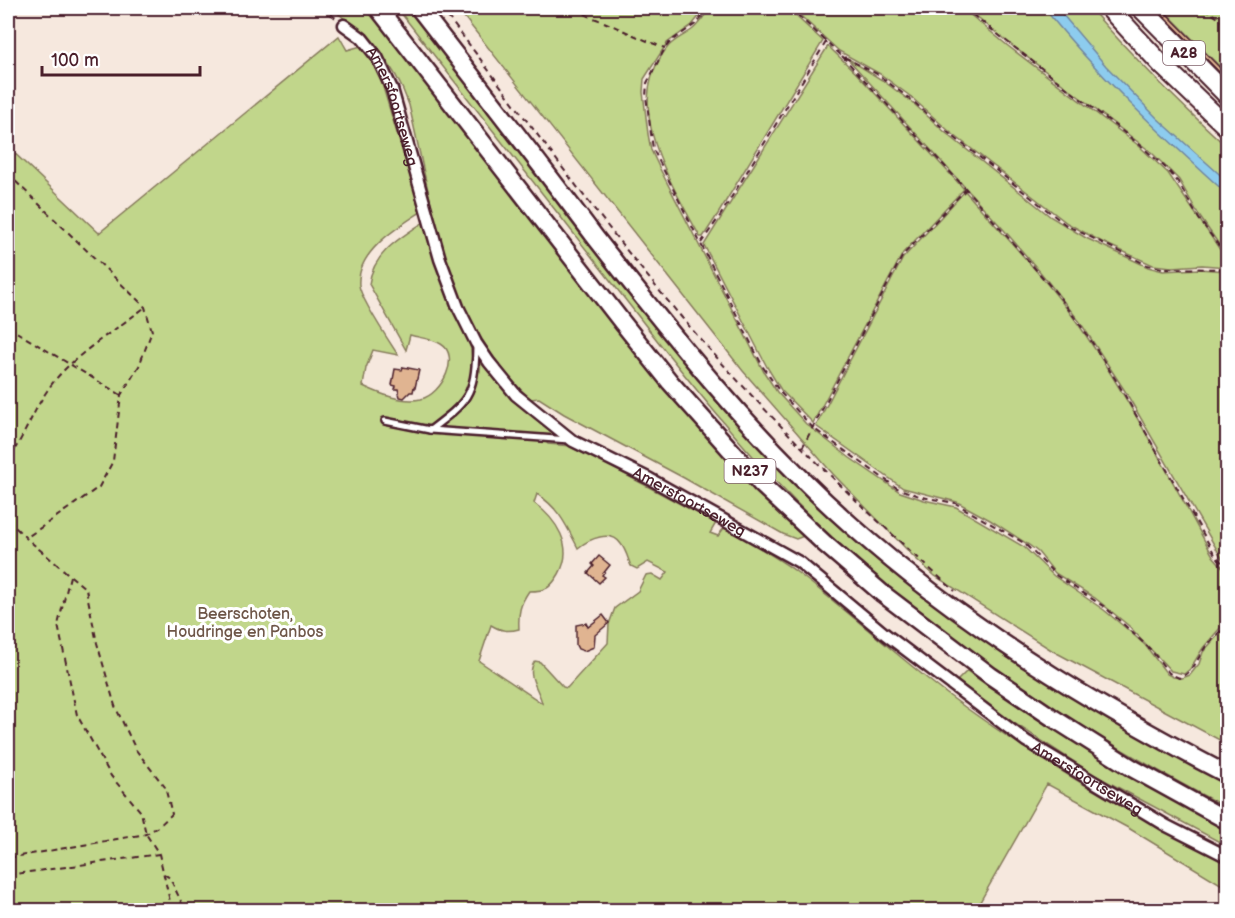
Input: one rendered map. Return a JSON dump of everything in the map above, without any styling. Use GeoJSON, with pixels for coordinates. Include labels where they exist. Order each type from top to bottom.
{"type":"FeatureCollection","features":[{"type":"Feature","properties":{"kind":"highway","name":"A28"},"geometry":{"type":"LineString","coordinates":[[1109,8],[1161,64],[1227,128]]}},
{"type":"Feature","properties":{"kind":"highway","name":"A28"},"geometry":{"type":"LineString","coordinates":[[1141,8],[1227,96]]}},
{"type":"Feature","properties":{"kind":"main road","name":"Amersfoortseweg"},"geometry":{"type":"LineString","coordinates":[[378,8],[670,382],[761,484],[825,544],[884,594],[991,676],[1132,768],[1227,821]]}},
{"type":"Feature","properties":{"kind":"main road","name":"N237"},"geometry":{"type":"LineString","coordinates":[[419,8],[669,332],[735,410],[849,524],[933,593],[1014,652],[1111,712],[1227,776]]}},
{"type":"Feature","properties":{"kind":"street","name":"Amersfoortseweg"},"geometry":{"type":"LineString","coordinates":[[345,25],[362,39],[377,57],[392,89],[440,259],[458,307],[489,363],[516,395],[573,441],[650,479],[799,562],[885,634],[1026,741],[1167,826],[1227,857]]}},
{"type":"Feature","properties":{"kind":"lane"},"geometry":{"type":"LineString","coordinates":[[430,429],[463,404],[472,386],[476,343]]}},
{"type":"Feature","properties":{"kind":"lane"},"geometry":{"type":"LineString","coordinates":[[385,421],[430,429],[573,441]]}},
{"type":"Feature","properties":{"kind":"path"},"geometry":{"type":"LineString","coordinates":[[322,8],[345,25]]}},
{"type":"Feature","properties":{"kind":"path"},"geometry":{"type":"LineString","coordinates":[[441,8],[682,317],[802,448],[890,533],[961,596]]}},
{"type":"Feature","properties":{"kind":"path"},"geometry":{"type":"LineString","coordinates":[[576,8],[586,16],[665,48]]}},
{"type":"Feature","properties":{"kind":"path"},"geometry":{"type":"LineString","coordinates":[[709,8],[697,23],[671,41],[665,48],[647,83],[646,96],[653,149],[763,367],[780,392],[813,428],[897,488],[922,497],[955,503],[1024,543],[1057,576],[1113,614],[1150,649],[1169,673],[1179,678],[1193,669],[1204,649],[1227,623]]}},
{"type":"Feature","properties":{"kind":"path"},"geometry":{"type":"LineString","coordinates":[[790,8],[842,56],[966,189],[1058,295],[1086,333],[1125,394],[1214,553],[1227,570]]}},
{"type":"Feature","properties":{"kind":"path"},"geometry":{"type":"LineString","coordinates":[[964,8],[1140,145],[1168,170],[1227,258]]}},
{"type":"Feature","properties":{"kind":"path"},"geometry":{"type":"LineString","coordinates":[[1204,8],[1227,25]]}},
{"type":"Feature","properties":{"kind":"path"},"geometry":{"type":"LineString","coordinates":[[701,243],[826,42]]}},
{"type":"Feature","properties":{"kind":"path"},"geometry":{"type":"LineString","coordinates":[[842,56],[877,75],[914,102],[945,130],[1066,225],[1147,266],[1227,269]]}},
{"type":"Feature","properties":{"kind":"path"},"geometry":{"type":"LineString","coordinates":[[8,174],[145,307],[152,331],[139,366],[121,395],[113,461],[99,487],[26,538]]}},
{"type":"Feature","properties":{"kind":"path"},"geometry":{"type":"LineString","coordinates":[[802,448],[903,255],[966,189]]}},
{"type":"Feature","properties":{"kind":"path"},"geometry":{"type":"LineString","coordinates":[[8,459],[18,446],[47,390],[70,365],[145,307]]}},
{"type":"Feature","properties":{"kind":"path"},"geometry":{"type":"LineString","coordinates":[[8,327],[121,395]]}},
{"type":"Feature","properties":{"kind":"path"},"geometry":{"type":"LineString","coordinates":[[8,520],[86,589],[97,643],[115,706],[136,750],[165,787],[172,814],[146,834],[8,858]]}},
{"type":"Feature","properties":{"kind":"path"},"geometry":{"type":"LineString","coordinates":[[70,576],[58,625],[77,715],[111,776],[141,812],[146,834],[159,854],[172,910]]}},
{"type":"Feature","properties":{"kind":"path"},"geometry":{"type":"LineString","coordinates":[[8,875],[159,854]]}},
{"type":"Feature","properties":{"kind":"path"},"geometry":{"type":"LineString","coordinates":[[164,874],[170,878],[185,910]]}},
{"type":"Feature","properties":{"kind":"green space"},"geometry":{"type":"Polygon","coordinates":[[[331,8],[372,8],[753,487],[804,536],[796,539],[783,534],[564,414],[539,398],[531,399],[503,369],[480,336],[462,300],[448,262],[403,89],[378,50],[357,28],[331,8]]]}},
{"type":"Feature","properties":{"kind":"green space"},"geometry":{"type":"Polygon","coordinates":[[[397,8],[411,8],[657,324],[747,433],[825,513],[906,583],[992,646],[1131,732],[1227,781],[1227,808],[1117,747],[1010,679],[909,604],[815,521],[760,464],[708,404],[397,8]]]}},
{"type":"Feature","properties":{"kind":"green space"},"geometry":{"type":"Polygon","coordinates":[[[457,8],[706,8],[692,25],[667,43],[644,79],[643,92],[648,134],[651,150],[659,167],[764,372],[777,392],[806,424],[900,492],[956,507],[1024,547],[1054,576],[1104,610],[1127,629],[1145,645],[1167,674],[1182,678],[1190,675],[1199,664],[1203,652],[1227,625],[1227,744],[1053,651],[935,576],[916,559],[833,474],[743,371],[457,8]]]}},
{"type":"Feature","properties":{"kind":"green space"},"geometry":{"type":"Polygon","coordinates":[[[710,8],[787,8],[823,41],[718,214],[703,237],[700,237],[676,193],[655,144],[649,119],[648,95],[654,71],[667,48],[696,27],[710,8]]]}},
{"type":"Feature","properties":{"kind":"green space"},"geometry":{"type":"Polygon","coordinates":[[[792,8],[962,8],[1138,145],[1168,173],[1227,260],[1227,267],[1153,265],[1067,223],[950,132],[910,96],[880,74],[839,51],[792,8]]]}},
{"type":"Feature","properties":{"kind":"green space"},"geometry":{"type":"Polygon","coordinates":[[[967,8],[1090,8],[1191,114],[1227,147],[1227,256],[1200,217],[1179,180],[1151,152],[1006,41],[967,8]]]}},
{"type":"Feature","properties":{"kind":"green space"},"geometry":{"type":"Polygon","coordinates":[[[1162,8],[1227,8],[1227,74],[1162,8]]]}},
{"type":"Feature","properties":{"kind":"green space","name":"Beerschoten, Houdringe en Panbos"},"geometry":{"type":"Polygon","coordinates":[[[339,36],[347,50],[361,46],[379,74],[421,212],[390,233],[371,251],[360,273],[359,285],[364,299],[398,355],[373,350],[366,368],[363,386],[399,399],[421,399],[436,390],[446,374],[449,365],[447,350],[438,342],[410,335],[406,350],[369,284],[376,263],[389,247],[424,222],[468,337],[473,362],[480,371],[481,360],[508,391],[560,436],[539,434],[548,444],[572,446],[716,523],[710,533],[718,536],[724,528],[781,561],[947,694],[1014,741],[1119,805],[1228,862],[1227,888],[1130,829],[1047,784],[980,902],[994,910],[8,910],[8,147],[99,233],[339,36]],[[537,494],[534,503],[556,525],[561,534],[565,553],[563,564],[558,576],[549,587],[529,591],[520,609],[519,629],[498,629],[491,625],[479,661],[542,703],[531,672],[535,661],[540,662],[563,687],[567,688],[608,643],[609,624],[615,608],[638,591],[646,575],[652,574],[662,580],[668,572],[648,562],[637,569],[631,566],[623,546],[612,537],[600,537],[578,548],[561,518],[545,499],[537,494]]]}},
{"type":"Feature","properties":{"kind":"green space"},"geometry":{"type":"Polygon","coordinates":[[[828,46],[964,189],[903,253],[813,423],[781,390],[704,245],[828,46]]]}},
{"type":"Feature","properties":{"kind":"green space"},"geometry":{"type":"Polygon","coordinates":[[[847,58],[913,103],[946,133],[1051,217],[1086,238],[1148,267],[1163,271],[1199,269],[1227,271],[1227,567],[1125,391],[1080,322],[1004,230],[847,58]]]}},
{"type":"Feature","properties":{"kind":"green space"},"geometry":{"type":"Polygon","coordinates":[[[965,191],[1072,315],[1136,416],[1213,556],[1227,572],[1227,620],[1184,674],[1171,671],[1129,626],[1095,598],[1055,573],[1038,552],[1029,545],[957,502],[903,488],[816,426],[903,258],[965,191]]]}},
{"type":"Feature","properties":{"kind":"green space"},"geometry":{"type":"Polygon","coordinates":[[[967,671],[1062,734],[1227,827],[1227,846],[1093,774],[1014,723],[956,682],[967,671]]]}},
{"type":"Feature","properties":{"kind":"water"},"geometry":{"type":"Polygon","coordinates":[[[1044,8],[1057,8],[1106,66],[1157,118],[1227,181],[1227,194],[1155,128],[1086,58],[1044,8]]]}},
{"type":"Feature","properties":{"kind":"building"},"geometry":{"type":"Polygon","coordinates":[[[1156,8],[1161,8],[1227,75],[1227,80],[1156,8]]]}},
{"type":"Feature","properties":{"kind":"building"},"geometry":{"type":"Polygon","coordinates":[[[403,367],[419,370],[413,392],[404,398],[400,397],[398,389],[395,389],[396,386],[392,385],[395,369],[402,370],[403,367]]]}},
{"type":"Feature","properties":{"kind":"building"},"geometry":{"type":"Polygon","coordinates":[[[599,556],[610,565],[602,575],[605,577],[599,583],[588,573],[599,556]]]}},
{"type":"Feature","properties":{"kind":"building"},"geometry":{"type":"Polygon","coordinates":[[[603,615],[609,623],[595,635],[594,647],[584,651],[578,649],[576,625],[586,623],[588,627],[603,615]]]}}]}
